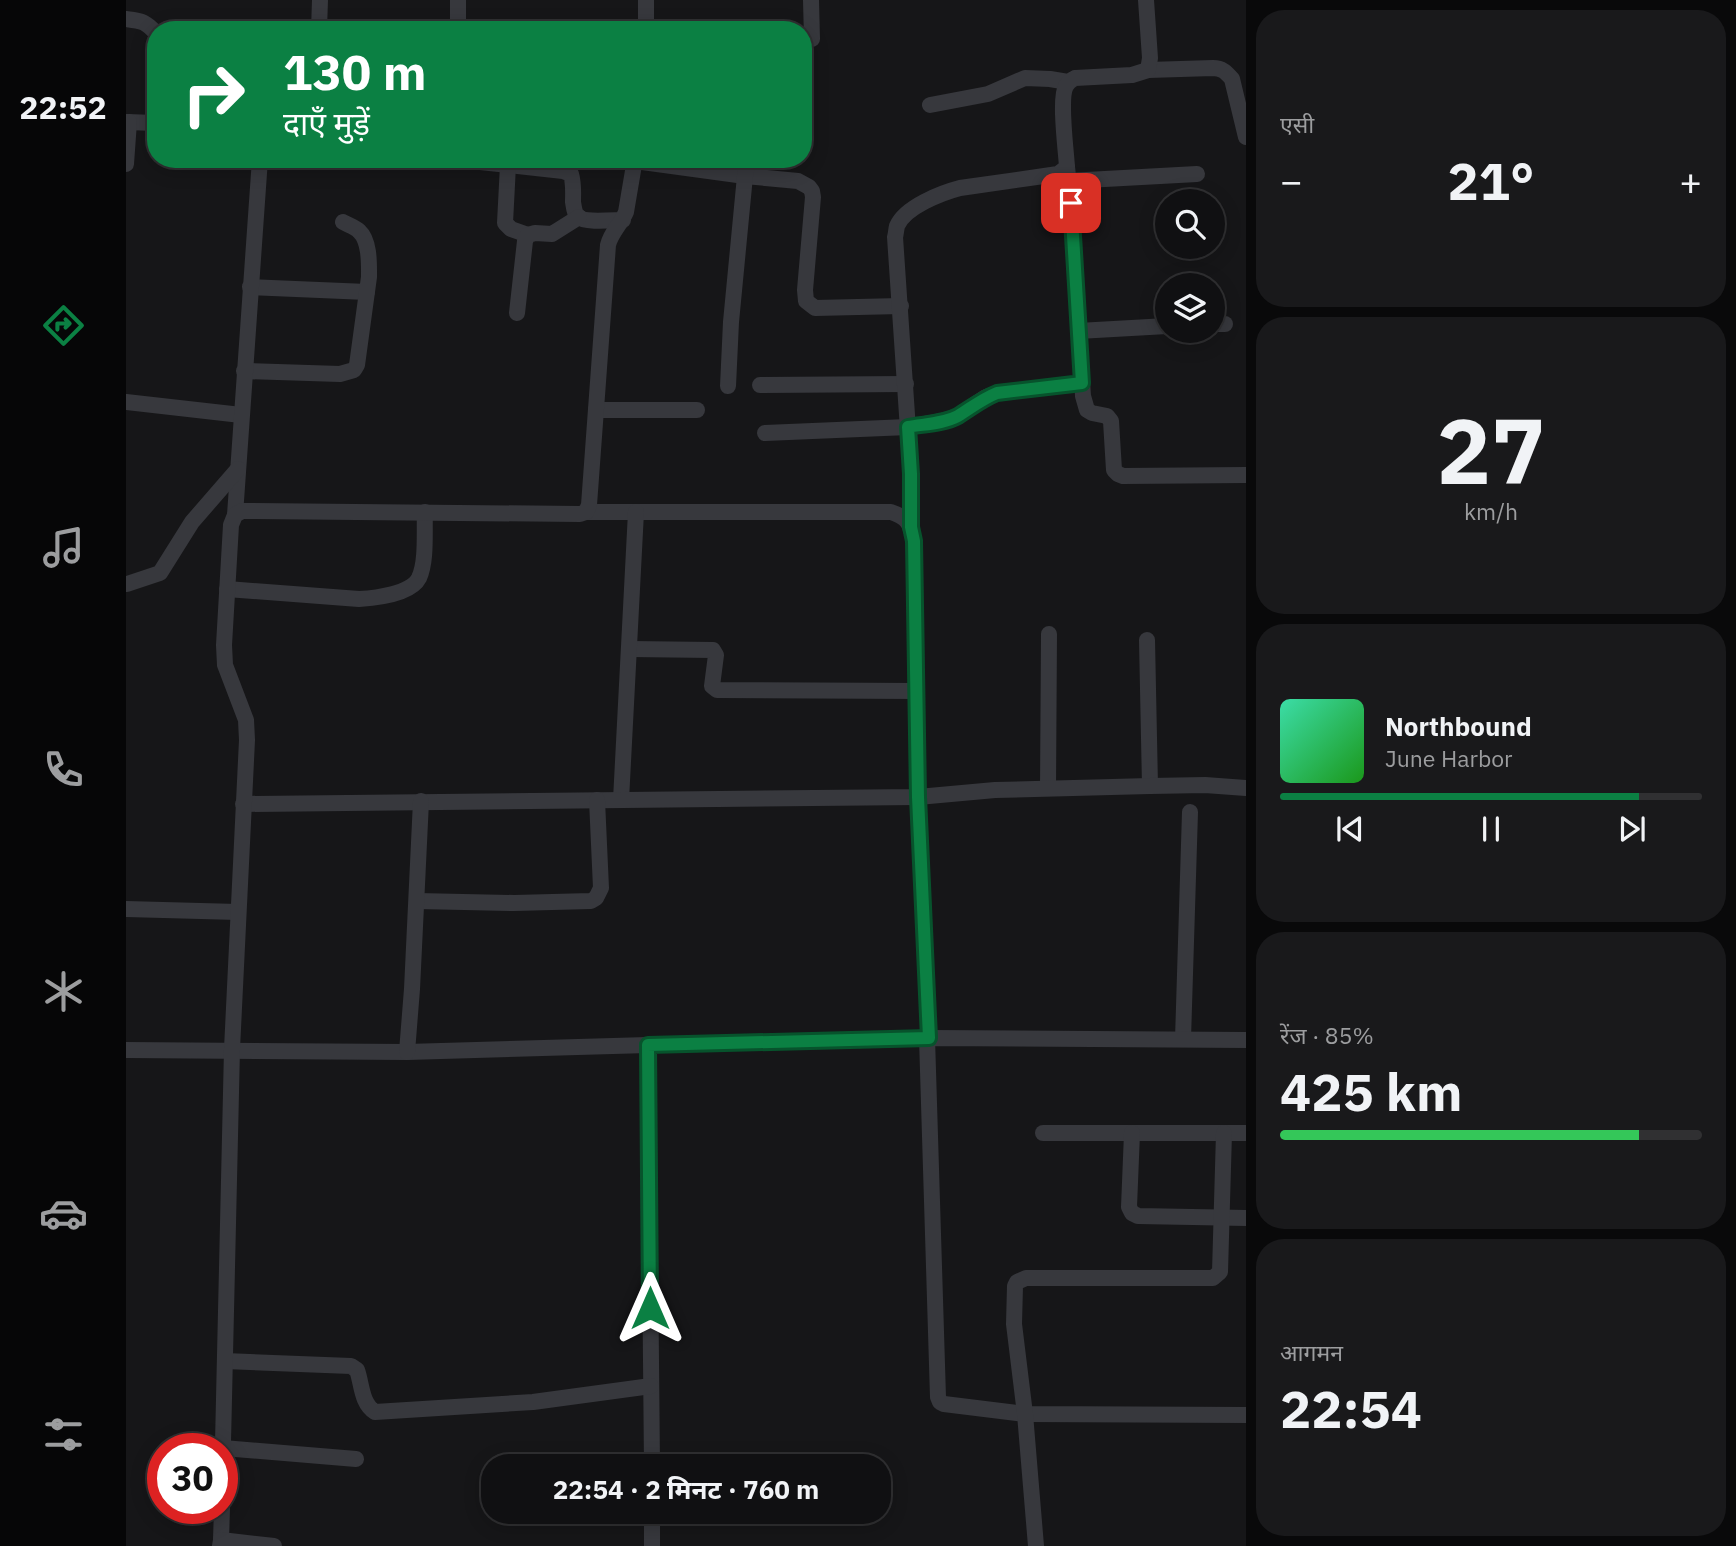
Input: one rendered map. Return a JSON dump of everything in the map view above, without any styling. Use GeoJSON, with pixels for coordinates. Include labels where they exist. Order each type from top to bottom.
{"type":"FeatureCollection","features":[{"type":"Feature","properties":{"kind":"street"},"geometry":{"type":"LineString","coordinates":[[319,21],[320,0]]}},
{"type":"Feature","properties":{"kind":"street"},"geometry":{"type":"LineString","coordinates":[[458,0],[458,21]]}},
{"type":"Feature","properties":{"kind":"street"},"geometry":{"type":"LineString","coordinates":[[646,0],[646,21]]}},
{"type":"Feature","properties":{"kind":"street"},"geometry":{"type":"LineString","coordinates":[[811,0],[812,21]]}},
{"type":"Feature","properties":{"kind":"street"},"geometry":{"type":"LineString","coordinates":[[1146,0],[1150,58],[1148,70]]}},
{"type":"Feature","properties":{"kind":"street"},"geometry":{"type":"LineString","coordinates":[[126,19],[147,23]]}},
{"type":"Feature","properties":{"kind":"street"},"geometry":{"type":"LineString","coordinates":[[1246,137],[1232,79],[1220,68],[1148,70],[1132,75],[1075,78],[1068,82],[1064,89],[1067,174],[1084,403],[1087,410],[1107,416],[1111,421],[1114,470],[1123,476],[1246,475]]}},
{"type":"Feature","properties":{"kind":"street"},"geometry":{"type":"LineString","coordinates":[[930,105],[988,94],[1025,78],[1068,82]]}},
{"type":"Feature","properties":{"kind":"street"},"geometry":{"type":"LineString","coordinates":[[126,164],[127,122],[147,123]]}},
{"type":"Feature","properties":{"kind":"street"},"geometry":{"type":"LineString","coordinates":[[223,1433],[232,1049],[247,740],[246,720],[225,665],[224,645],[259,168]]}},
{"type":"Feature","properties":{"kind":"street"},"geometry":{"type":"LineString","coordinates":[[508,168],[505,223],[512,229],[528,235],[552,234],[579,217]]}},
{"type":"Feature","properties":{"kind":"street"},"geometry":{"type":"LineString","coordinates":[[552,168],[571,174],[574,182],[573,204],[579,217],[586,220],[623,220]]}},
{"type":"Feature","properties":{"kind":"street"},"geometry":{"type":"LineString","coordinates":[[586,512],[589,505],[608,245],[610,236],[626,212],[634,168]]}},
{"type":"Feature","properties":{"kind":"street"},"geometry":{"type":"LineString","coordinates":[[690,168],[798,181],[809,187],[812,191],[812,211],[805,290],[806,301],[811,306],[823,309],[901,306]]}},
{"type":"Feature","properties":{"kind":"street"},"geometry":{"type":"LineString","coordinates":[[728,386],[731,322],[746,168]]}},
{"type":"Feature","properties":{"kind":"street"},"geometry":{"type":"LineString","coordinates":[[1197,174],[1058,174],[960,188],[946,191],[906,214],[898,225],[895,237],[911,474],[911,527],[914,541],[918,797],[938,1397],[944,1404],[1025,1414],[1246,1415]]}},
{"type":"Feature","properties":{"kind":"street"},"geometry":{"type":"LineString","coordinates":[[244,372],[340,374],[354,370],[360,352],[369,265],[362,233],[343,222]]}},
{"type":"Feature","properties":{"kind":"street"},"geometry":{"type":"LineString","coordinates":[[517,313],[528,235]]}},
{"type":"Feature","properties":{"kind":"street"},"geometry":{"type":"LineString","coordinates":[[250,287],[367,292]]}},
{"type":"Feature","properties":{"kind":"street"},"geometry":{"type":"LineString","coordinates":[[1078,331],[1155,327]]}},
{"type":"Feature","properties":{"kind":"street"},"geometry":{"type":"LineString","coordinates":[[765,433],[908,427],[956,417],[986,397],[997,393],[1082,383]]}},
{"type":"Feature","properties":{"kind":"street"},"geometry":{"type":"LineString","coordinates":[[760,385],[906,384]]}},
{"type":"Feature","properties":{"kind":"street"},"geometry":{"type":"LineString","coordinates":[[126,402],[241,415]]}},
{"type":"Feature","properties":{"kind":"street"},"geometry":{"type":"LineString","coordinates":[[596,410],[697,410]]}},
{"type":"Feature","properties":{"kind":"street"},"geometry":{"type":"LineString","coordinates":[[127,584],[160,573],[192,522],[238,468]]}},
{"type":"Feature","properties":{"kind":"street"},"geometry":{"type":"LineString","coordinates":[[235,515],[242,511],[891,512],[904,516],[911,527]]}},
{"type":"Feature","properties":{"kind":"street"},"geometry":{"type":"LineString","coordinates":[[228,589],[374,598],[405,589],[419,579],[423,565],[425,512]]}},
{"type":"Feature","properties":{"kind":"street"},"geometry":{"type":"LineString","coordinates":[[621,800],[636,512]]}},
{"type":"Feature","properties":{"kind":"street"},"geometry":{"type":"LineString","coordinates":[[1048,788],[1049,634]]}},
{"type":"Feature","properties":{"kind":"street"},"geometry":{"type":"LineString","coordinates":[[1147,640],[1150,786]]}},
{"type":"Feature","properties":{"kind":"street"},"geometry":{"type":"LineString","coordinates":[[630,649],[713,650],[716,655],[712,686],[717,690],[917,691]]}},
{"type":"Feature","properties":{"kind":"street"},"geometry":{"type":"LineString","coordinates":[[243,804],[918,797],[1048,788],[1205,785],[1246,788]]}},
{"type":"Feature","properties":{"kind":"street"},"geometry":{"type":"LineString","coordinates":[[417,901],[591,901],[596,898],[601,888],[597,800]]}},
{"type":"Feature","properties":{"kind":"street"},"geometry":{"type":"LineString","coordinates":[[407,1052],[421,801]]}},
{"type":"Feature","properties":{"kind":"street"},"geometry":{"type":"LineString","coordinates":[[1183,1039],[1190,812]]}},
{"type":"Feature","properties":{"kind":"street"},"geometry":{"type":"LineString","coordinates":[[126,909],[238,912]]}},
{"type":"Feature","properties":{"kind":"street"},"geometry":{"type":"LineString","coordinates":[[126,1050],[407,1052],[928,1038],[1246,1040]]}},
{"type":"Feature","properties":{"kind":"street"},"geometry":{"type":"LineString","coordinates":[[648,1045],[652,1454]]}},
{"type":"Feature","properties":{"kind":"street"},"geometry":{"type":"LineString","coordinates":[[1043,1133],[1246,1133]]}},
{"type":"Feature","properties":{"kind":"street"},"geometry":{"type":"LineString","coordinates":[[1132,1133],[1129,1207],[1132,1213],[1138,1216],[1246,1218]]}},
{"type":"Feature","properties":{"kind":"street"},"geometry":{"type":"LineString","coordinates":[[1036,1546],[1014,1324],[1014,1290],[1017,1282],[1026,1278],[1213,1278],[1220,1272],[1224,1133]]}},
{"type":"Feature","properties":{"kind":"street"},"geometry":{"type":"LineString","coordinates":[[225,1361],[351,1366],[357,1370],[364,1398],[369,1408],[375,1412],[533,1402],[651,1386]]}},
{"type":"Feature","properties":{"kind":"street"},"geometry":{"type":"LineString","coordinates":[[238,1449],[356,1459]]}},
{"type":"Feature","properties":{"kind":"street"},"geometry":{"type":"LineString","coordinates":[[221,1524],[220,1543],[274,1546]]}},
{"type":"Feature","properties":{"kind":"street"},"geometry":{"type":"LineString","coordinates":[[652,1524],[652,1546]]}},
{"type":"Feature","properties":{"kind":"route"},"geometry":{"type":"LineString","coordinates":[[650,1308],[648,1045],[929,1038],[918,797],[914,541],[911,527],[908,427],[956,417],[986,397],[997,393],[1082,383],[1071,203]]}}]}
